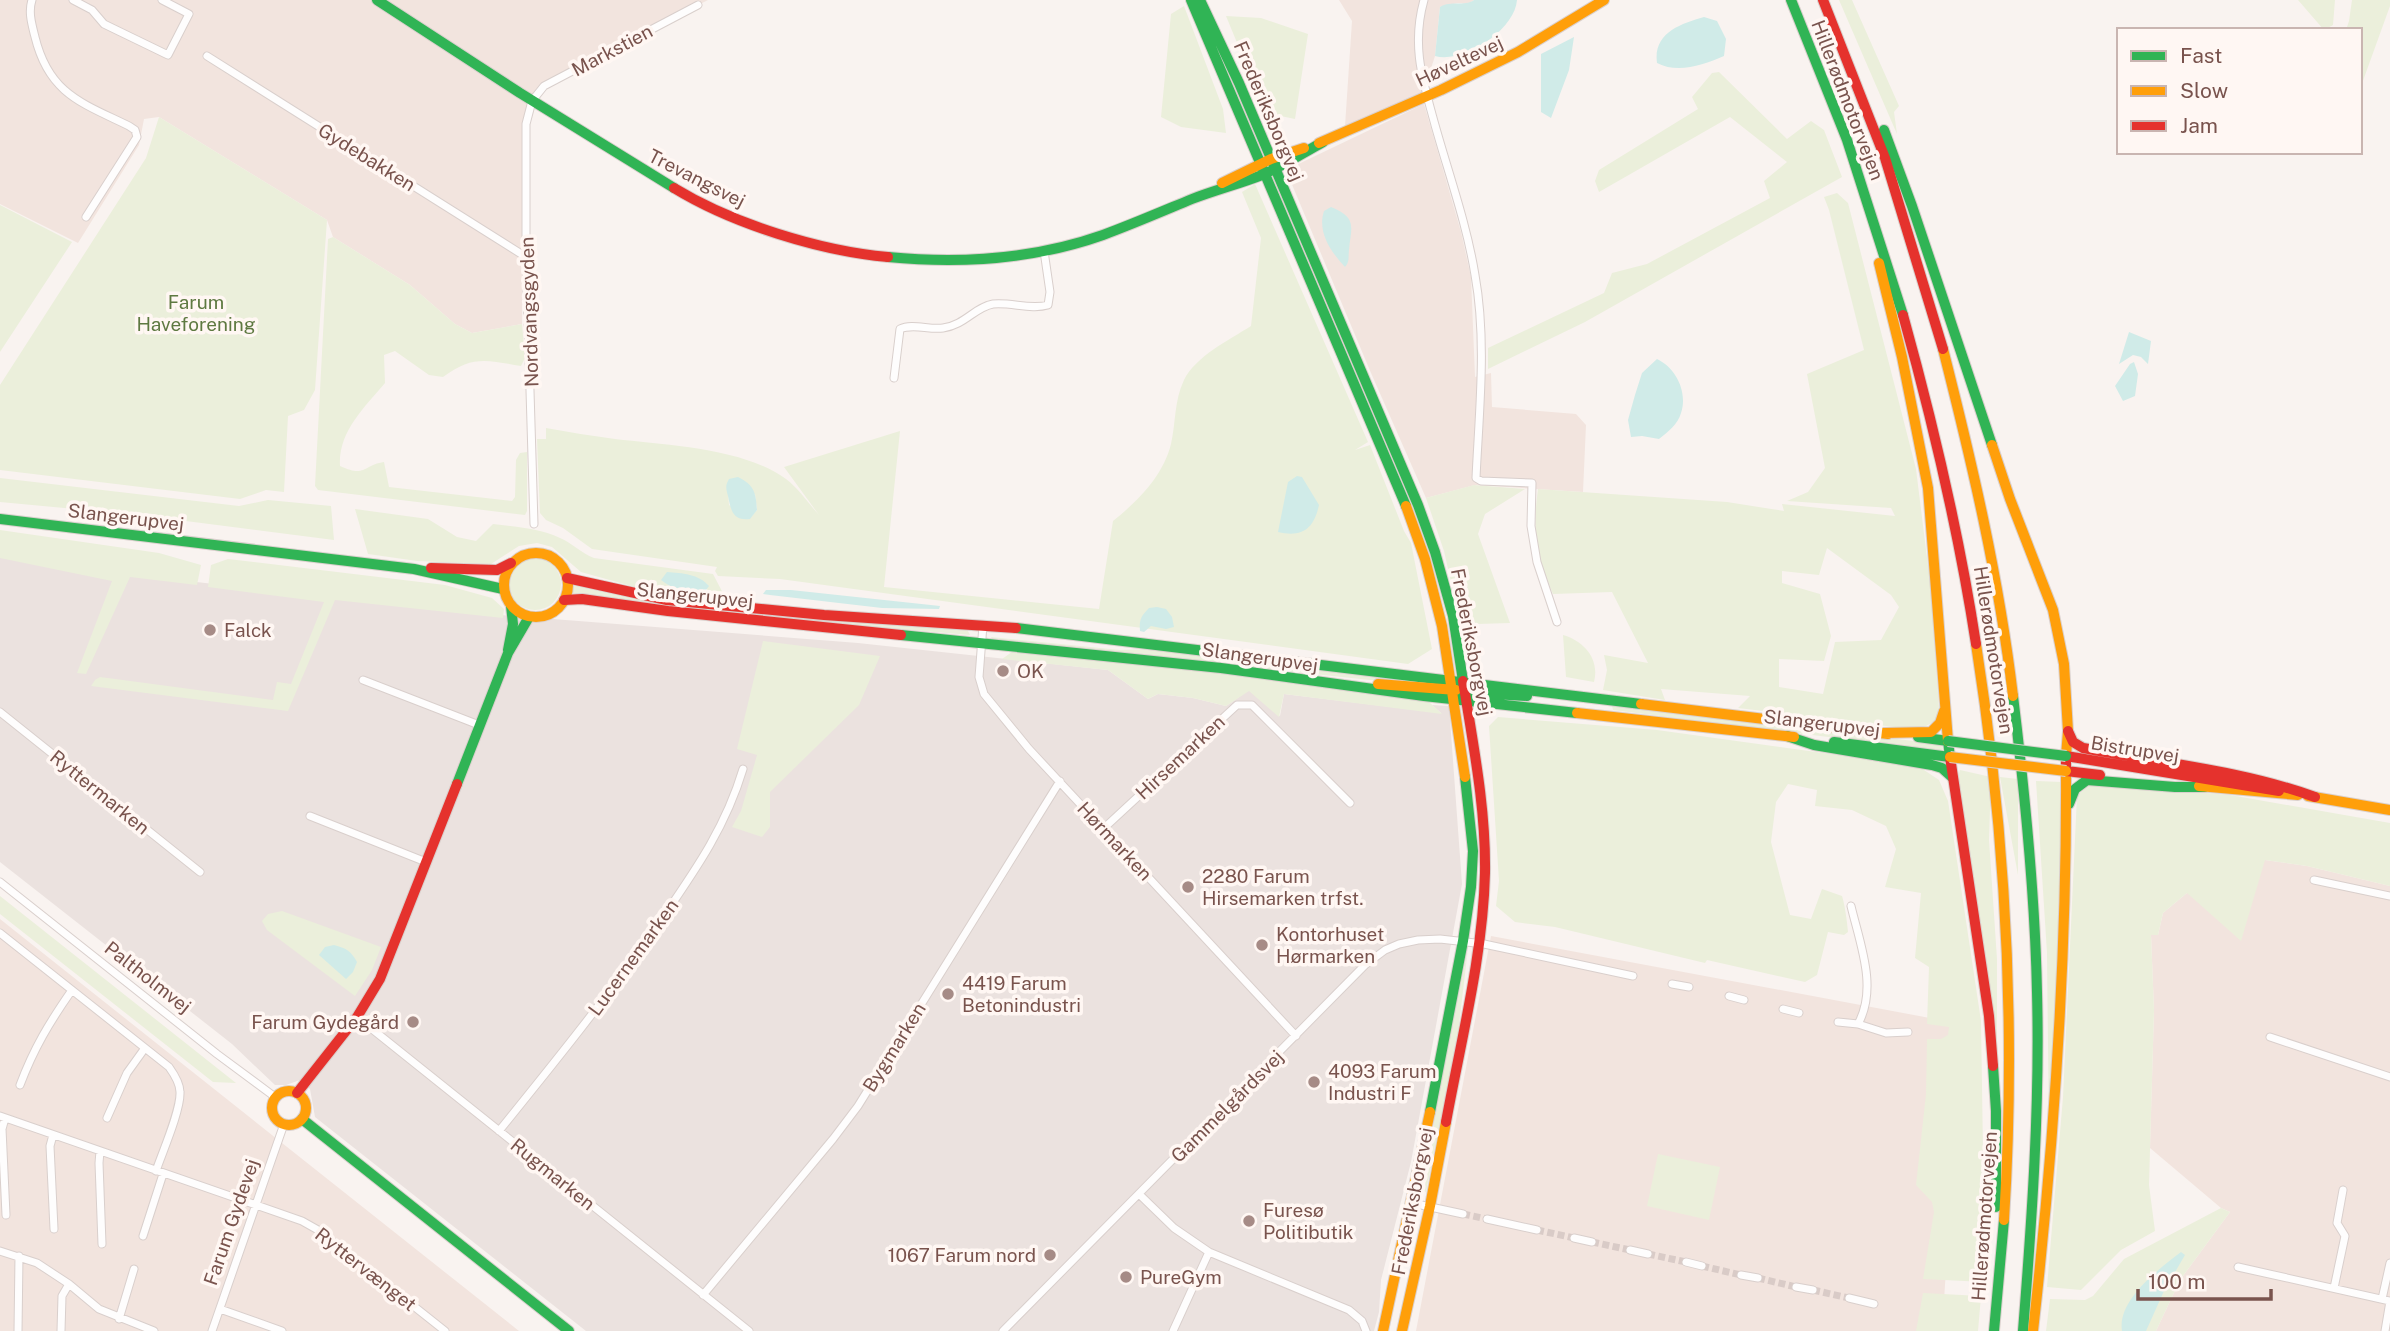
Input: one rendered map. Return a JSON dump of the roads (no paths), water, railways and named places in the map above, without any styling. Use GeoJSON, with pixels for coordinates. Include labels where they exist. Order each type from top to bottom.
{"type":"FeatureCollection","features":[{"type":"Feature","properties":{"kind":"main road","name":"Trevangsvej"},"geometry":{"type":"LineString","coordinates":[[377,0],[532,101],[682,193],[716,210],[785,237],[830,248],[919,260],[968,260],[1044,251],[1104,235],[1273,164]]}},
{"type":"Feature","properties":{"kind":"main road","name":"Frederiksborgvej"},"geometry":{"type":"LineString","coordinates":[[1191,0],[1409,516],[1433,589],[1452,690],[1473,851],[1471,887],[1412,1203],[1383,1331]]}},
{"type":"Feature","properties":{"kind":"main road","name":"Frederiksborgvej"},"geometry":{"type":"LineString","coordinates":[[1200,0],[1239,83],[1418,505],[1453,616],[1466,691],[1485,829],[1485,874],[1479,943],[1430,1206],[1402,1331]]}},
{"type":"Feature","properties":{"kind":"main road","name":"Høveltevej"},"geometry":{"type":"LineString","coordinates":[[1273,164],[1427,96],[1518,52],[1604,0]]}},
{"type":"Feature","properties":{"kind":"main road","name":"Hillerødmotorvejen"},"geometry":{"type":"LineString","coordinates":[[1791,0],[1836,111],[1875,220],[1915,354],[1957,530],[1978,646],[2000,832],[2008,964],[2006,1180],[1994,1331]]}},
{"type":"Feature","properties":{"kind":"main road","name":"Hillerødmotorvejen"},"geometry":{"type":"LineString","coordinates":[[1823,0],[1863,100],[1907,226],[1944,347],[1965,432],[1995,578],[2020,735],[2036,949],[2038,1067],[2035,1184],[2023,1331]]}},
{"type":"Feature","properties":{"kind":"main road"},"geometry":{"type":"LineString","coordinates":[[1863,100],[1882,125],[1912,206],[2001,475],[2050,598],[2064,664],[2067,809],[2056,1106],[2048,1210],[2033,1331]]}},
{"type":"Feature","properties":{"kind":"main road"},"geometry":{"type":"LineString","coordinates":[[1875,220],[1878,263],[1902,358],[1928,488],[1952,777],[1989,1016],[1996,1111],[1996,1215],[2000,1264]]}},
{"type":"Feature","properties":{"kind":"main road","name":"Slangerupvej"},"geometry":{"type":"LineString","coordinates":[[0,519],[414,569],[503,589]]}},
{"type":"Feature","properties":{"kind":"main road"},"geometry":{"type":"LineString","coordinates":[[508,653],[513,624],[511,606],[503,589],[504,575],[511,563],[528,553],[547,554],[558,561],[567,578],[564,600],[549,614],[529,617],[511,606]]}},
{"type":"Feature","properties":{"kind":"main road","name":"Slangerupvej"},"geometry":{"type":"LineString","coordinates":[[414,569],[497,570],[511,563]]}},
{"type":"Feature","properties":{"kind":"main road","name":"Slangerupvej"},"geometry":{"type":"LineString","coordinates":[[567,578],[667,600],[824,615],[983,625],[1950,757]]}},
{"type":"Feature","properties":{"kind":"main road","name":"Slangerupvej"},"geometry":{"type":"LineString","coordinates":[[564,600],[582,599],[668,611],[1221,668],[1319,682],[1572,696],[1948,741]]}},
{"type":"Feature","properties":{"kind":"main road"},"geometry":{"type":"LineString","coordinates":[[297,1093],[357,1017],[380,979],[508,653],[529,617]]}},
{"type":"Feature","properties":{"kind":"main road"},"geometry":{"type":"LineString","coordinates":[[1882,733],[1931,732],[1940,723],[1946,706]]}},
{"type":"Feature","properties":{"kind":"main road"},"geometry":{"type":"LineString","coordinates":[[2067,731],[2073,742],[2083,748],[2285,785],[2315,797]]}},
{"type":"Feature","properties":{"kind":"main road"},"geometry":{"type":"LineString","coordinates":[[1787,736],[1814,745],[1932,765],[1942,768],[1952,777]]}},
{"type":"Feature","properties":{"kind":"main road","name":"Bistrupvej"},"geometry":{"type":"LineString","coordinates":[[1948,741],[2066,756],[2390,810]]}},
{"type":"Feature","properties":{"kind":"main road","name":"Bistrupvej"},"geometry":{"type":"LineString","coordinates":[[1950,757],[2315,797]]}},
{"type":"Feature","properties":{"kind":"main road"},"geometry":{"type":"LineString","coordinates":[[2067,809],[2074,789],[2087,780],[2205,787]]}},
{"type":"Feature","properties":{"kind":"main road"},"geometry":{"type":"LineString","coordinates":[[284,1092],[297,1093],[306,1104],[305,1114],[291,1125],[284,1124],[273,1115],[275,1097],[284,1092]]}},
{"type":"Feature","properties":{"kind":"main road"},"geometry":{"type":"LineString","coordinates":[[302,1119],[569,1331]]}},
{"type":"Feature","properties":{"kind":"street"},"geometry":{"type":"LineString","coordinates":[[33,0],[31,19],[39,54],[48,74],[72,97],[130,126],[137,134],[86,217]]}},
{"type":"Feature","properties":{"kind":"street"},"geometry":{"type":"LineString","coordinates":[[73,0],[92,10],[104,23],[167,55],[189,14],[162,0]]}},
{"type":"Feature","properties":{"kind":"street"},"geometry":{"type":"LineString","coordinates":[[1424,0],[1417,27],[1419,68],[1475,275],[1480,373],[1476,478],[1481,481],[1532,483],[1531,526],[1536,562],[1557,622]]}},
{"type":"Feature","properties":{"kind":"street","name":"Markstien"},"geometry":{"type":"LineString","coordinates":[[532,101],[544,86],[698,5]]}},
{"type":"Feature","properties":{"kind":"street","name":"Gydebakken"},"geometry":{"type":"LineString","coordinates":[[207,56],[526,257]]}},
{"type":"Feature","properties":{"kind":"street","name":"Nordvangsgyden"},"geometry":{"type":"LineString","coordinates":[[532,101],[526,124],[526,257],[534,524]]}},
{"type":"Feature","properties":{"kind":"street"},"geometry":{"type":"LineString","coordinates":[[894,379],[900,329],[906,326],[942,328],[957,325],[982,307],[994,304],[1045,306],[1050,301],[1051,292],[1044,251]]}},
{"type":"Feature","properties":{"kind":"street","name":"Hørmarken"},"geometry":{"type":"LineString","coordinates":[[983,625],[979,677],[984,694],[1059,781],[1296,1036]]}},
{"type":"Feature","properties":{"kind":"street"},"geometry":{"type":"LineString","coordinates":[[363,680],[479,725]]}},
{"type":"Feature","properties":{"kind":"street","name":"Hirsemarken"},"geometry":{"type":"LineString","coordinates":[[1103,829],[1237,705],[1244,703],[1252,705],[1350,803]]}},
{"type":"Feature","properties":{"kind":"street","name":"Ryttermarken"},"geometry":{"type":"LineString","coordinates":[[0,712],[200,872]]}},
{"type":"Feature","properties":{"kind":"street","name":"Lucernemarken"},"geometry":{"type":"LineString","coordinates":[[499,1131],[617,984],[676,898],[715,839],[733,802],[743,768]]}},
{"type":"Feature","properties":{"kind":"street","name":"Bygmarken"},"geometry":{"type":"LineString","coordinates":[[704,1295],[858,1106],[1059,781]]}},
{"type":"Feature","properties":{"kind":"street"},"geometry":{"type":"LineString","coordinates":[[310,816],[426,862]]}},
{"type":"Feature","properties":{"kind":"street"},"geometry":{"type":"LineString","coordinates":[[2314,880],[2390,896]]}},
{"type":"Feature","properties":{"kind":"street","name":"Paltholmvej"},"geometry":{"type":"LineString","coordinates":[[0,882],[275,1097]]}},
{"type":"Feature","properties":{"kind":"street"},"geometry":{"type":"LineString","coordinates":[[1851,906],[1868,976],[1863,1015],[1858,1024]]}},
{"type":"Feature","properties":{"kind":"street"},"geometry":{"type":"LineString","coordinates":[[1,936],[169,1067],[176,1078],[180,1091],[178,1104],[143,1236]]}},
{"type":"Feature","properties":{"kind":"street","name":"Gammelgårdsvej"},"geometry":{"type":"LineString","coordinates":[[1003,1331],[1365,965],[1385,950],[1418,940],[1463,941],[1633,976]]}},
{"type":"Feature","properties":{"kind":"street"},"geometry":{"type":"LineString","coordinates":[[1672,984],[1689,987]]}},
{"type":"Feature","properties":{"kind":"street"},"geometry":{"type":"LineString","coordinates":[[20,1086],[32,1052],[72,990]]}},
{"type":"Feature","properties":{"kind":"street"},"geometry":{"type":"LineString","coordinates":[[1729,996],[1744,1000]]}},
{"type":"Feature","properties":{"kind":"street"},"geometry":{"type":"LineString","coordinates":[[1783,1009],[1799,1013]]}},
{"type":"Feature","properties":{"kind":"street","name":"Rugmarken"},"geometry":{"type":"LineString","coordinates":[[357,1017],[749,1331]]}},
{"type":"Feature","properties":{"kind":"street"},"geometry":{"type":"LineString","coordinates":[[1838,1022],[1858,1024],[1886,1032],[1908,1032]]}},
{"type":"Feature","properties":{"kind":"street"},"geometry":{"type":"LineString","coordinates":[[2270,1037],[2390,1077]]}},
{"type":"Feature","properties":{"kind":"street"},"geometry":{"type":"LineString","coordinates":[[107,1118],[127,1073],[145,1048]]}},
{"type":"Feature","properties":{"kind":"street","name":"Ryttervænget"},"geometry":{"type":"LineString","coordinates":[[6,1215],[3,1117],[302,1221],[318,1230],[445,1331]]}},
{"type":"Feature","properties":{"kind":"street","name":"Farum Gydevej"},"geometry":{"type":"LineString","coordinates":[[212,1331],[284,1124]]}},
{"type":"Feature","properties":{"kind":"street"},"geometry":{"type":"LineString","coordinates":[[53,1135],[50,1146],[54,1229]]}},
{"type":"Feature","properties":{"kind":"street"},"geometry":{"type":"LineString","coordinates":[[100,1151],[102,1244]]}},
{"type":"Feature","properties":{"kind":"street"},"geometry":{"type":"LineString","coordinates":[[2334,1288],[2346,1236],[2337,1223],[2343,1190]]}},
{"type":"Feature","properties":{"kind":"street"},"geometry":{"type":"LineString","coordinates":[[1139,1194],[1174,1228],[1209,1252],[1349,1310],[1362,1321],[1366,1331]]}},
{"type":"Feature","properties":{"kind":"street"},"geometry":{"type":"LineString","coordinates":[[1412,1203],[1463,1214]]}},
{"type":"Feature","properties":{"kind":"street"},"geometry":{"type":"LineString","coordinates":[[1487,1219],[1537,1230]]}},
{"type":"Feature","properties":{"kind":"street"},"geometry":{"type":"LineString","coordinates":[[1574,1238],[1592,1242]]}},
{"type":"Feature","properties":{"kind":"street"},"geometry":{"type":"LineString","coordinates":[[1630,1250],[1648,1254]]}},
{"type":"Feature","properties":{"kind":"street"},"geometry":{"type":"LineString","coordinates":[[0,1251],[37,1263],[69,1284],[99,1309],[154,1331]]}},
{"type":"Feature","properties":{"kind":"street"},"geometry":{"type":"LineString","coordinates":[[1173,1331],[1209,1252]]}},
{"type":"Feature","properties":{"kind":"street"},"geometry":{"type":"LineString","coordinates":[[18,1331],[19,1256]]}},
{"type":"Feature","properties":{"kind":"street"},"geometry":{"type":"LineString","coordinates":[[1686,1262],[1702,1266]]}},
{"type":"Feature","properties":{"kind":"street"},"geometry":{"type":"LineString","coordinates":[[2385,1331],[2390,1263]]}},
{"type":"Feature","properties":{"kind":"street"},"geometry":{"type":"LineString","coordinates":[[2238,1267],[2386,1300]]}},
{"type":"Feature","properties":{"kind":"street"},"geometry":{"type":"LineString","coordinates":[[119,1319],[134,1269]]}},
{"type":"Feature","properties":{"kind":"street"},"geometry":{"type":"LineString","coordinates":[[1741,1275],[1758,1278]]}},
{"type":"Feature","properties":{"kind":"street"},"geometry":{"type":"LineString","coordinates":[[61,1331],[62,1296],[69,1284]]}},
{"type":"Feature","properties":{"kind":"street"},"geometry":{"type":"LineString","coordinates":[[1796,1287],[1813,1290]]}},
{"type":"Feature","properties":{"kind":"street"},"geometry":{"type":"LineString","coordinates":[[1849,1298],[1874,1304]]}},
{"type":"Feature","properties":{"kind":"street"},"geometry":{"type":"LineString","coordinates":[[220,1310],[282,1331]]}},
{"type":"Feature","properties":{"kind":"water"},"geometry":{"type":"Polygon","coordinates":[[[1474,0],[1517,0],[1507,23],[1486,42],[1459,55],[1435,56],[1440,7],[1474,0]]]}},
{"type":"Feature","properties":{"kind":"water"},"geometry":{"type":"Polygon","coordinates":[[[1704,17],[1717,21],[1726,39],[1724,56],[1682,68],[1657,63],[1659,44],[1670,31],[1704,17]]]}},
{"type":"Feature","properties":{"kind":"water"},"geometry":{"type":"Polygon","coordinates":[[[1574,37],[1569,70],[1551,118],[1541,112],[1541,54],[1574,37]]]}},
{"type":"Feature","properties":{"kind":"water"},"geometry":{"type":"Polygon","coordinates":[[[1331,207],[1345,215],[1351,224],[1348,263],[1345,267],[1330,248],[1322,227],[1324,211],[1331,207]]]}},
{"type":"Feature","properties":{"kind":"water"},"geometry":{"type":"Polygon","coordinates":[[[2129,332],[2151,341],[2148,364],[2141,357],[2133,355],[2119,364],[2129,332]]]}},
{"type":"Feature","properties":{"kind":"water"},"geometry":{"type":"Polygon","coordinates":[[[1657,359],[1670,368],[1679,382],[1683,397],[1680,417],[1659,439],[1631,437],[1628,420],[1642,373],[1657,359]]]}},
{"type":"Feature","properties":{"kind":"water"},"geometry":{"type":"Polygon","coordinates":[[[2134,362],[2138,374],[2135,396],[2123,401],[2115,386],[2134,362]]]}},
{"type":"Feature","properties":{"kind":"water"},"geometry":{"type":"Polygon","coordinates":[[[1297,476],[1302,477],[1319,505],[1317,513],[1310,525],[1301,532],[1278,532],[1288,482],[1297,476]]]}},
{"type":"Feature","properties":{"kind":"water"},"geometry":{"type":"Polygon","coordinates":[[[738,477],[751,486],[755,494],[757,510],[750,519],[736,517],[730,506],[727,483],[729,479],[738,477]]]}},
{"type":"Feature","properties":{"kind":"water"},"geometry":{"type":"Polygon","coordinates":[[[667,572],[695,577],[709,586],[706,590],[677,588],[661,580],[667,572]]]}},
{"type":"Feature","properties":{"kind":"water"},"geometry":{"type":"Polygon","coordinates":[[[766,590],[791,590],[940,606],[939,609],[882,608],[763,594],[766,590]]]}},
{"type":"Feature","properties":{"kind":"water"},"geometry":{"type":"Polygon","coordinates":[[[1149,608],[1166,609],[1172,617],[1174,627],[1166,629],[1151,626],[1144,632],[1140,631],[1140,621],[1144,613],[1149,608]]]}},
{"type":"Feature","properties":{"kind":"water"},"geometry":{"type":"Polygon","coordinates":[[[334,945],[348,950],[357,962],[346,979],[319,955],[325,947],[334,945]]]}},
{"type":"Feature","properties":{"kind":"water"},"geometry":{"type":"Polygon","coordinates":[[[2181,1252],[2185,1255],[2164,1291],[2146,1331],[2122,1331],[2126,1308],[2141,1286],[2181,1252]]]}},
{"type":"Feature","properties":{"kind":"tunnel"},"geometry":{"type":"LineString","coordinates":[[1463,1214],[1487,1219]]}},
{"type":"Feature","properties":{"kind":"tunnel"},"geometry":{"type":"LineString","coordinates":[[1537,1230],[1574,1238]]}},
{"type":"Feature","properties":{"kind":"tunnel"},"geometry":{"type":"LineString","coordinates":[[1592,1242],[1630,1250]]}},
{"type":"Feature","properties":{"kind":"tunnel"},"geometry":{"type":"LineString","coordinates":[[1648,1254],[1686,1262]]}},
{"type":"Feature","properties":{"kind":"tunnel"},"geometry":{"type":"LineString","coordinates":[[1702,1266],[1741,1275]]}},
{"type":"Feature","properties":{"kind":"tunnel"},"geometry":{"type":"LineString","coordinates":[[1758,1278],[1796,1287]]}},
{"type":"Feature","properties":{"kind":"tunnel"},"geometry":{"type":"LineString","coordinates":[[1813,1290],[1849,1298]]}},
{"type":"Feature","properties":{"kind":"place","name":"Falck"},"geometry":{"type":"Point","coordinates":[210,630]}},
{"type":"Feature","properties":{"kind":"place","name":"OK"},"geometry":{"type":"Point","coordinates":[1003,671]}},
{"type":"Feature","properties":{"kind":"place","name":"2280 Farum Hirsemarken trfst."},"geometry":{"type":"Point","coordinates":[1188,887]}},
{"type":"Feature","properties":{"kind":"place","name":"Kontorhuset Hørmarken"},"geometry":{"type":"Point","coordinates":[1262,945]}},
{"type":"Feature","properties":{"kind":"place","name":"4419 Farum Betonindustri"},"geometry":{"type":"Point","coordinates":[948,994]}},
{"type":"Feature","properties":{"kind":"place","name":"Farum Gydegård"},"geometry":{"type":"Point","coordinates":[413,1022]}},
{"type":"Feature","properties":{"kind":"place","name":"4093 Farum Industri F"},"geometry":{"type":"Point","coordinates":[1314,1082]}},
{"type":"Feature","properties":{"kind":"place","name":"Furesø Politibutik"},"geometry":{"type":"Point","coordinates":[1249,1221]}},
{"type":"Feature","properties":{"kind":"place","name":"1067 Farum nord"},"geometry":{"type":"Point","coordinates":[1050,1255]}},
{"type":"Feature","properties":{"kind":"place","name":"PureGym"},"geometry":{"type":"Point","coordinates":[1126,1277]}},
{"type":"Feature","properties":{"kind":"park label","name":"Farum Haveforening"},"geometry":{"type":"Point","coordinates":[196,313]}}]}
